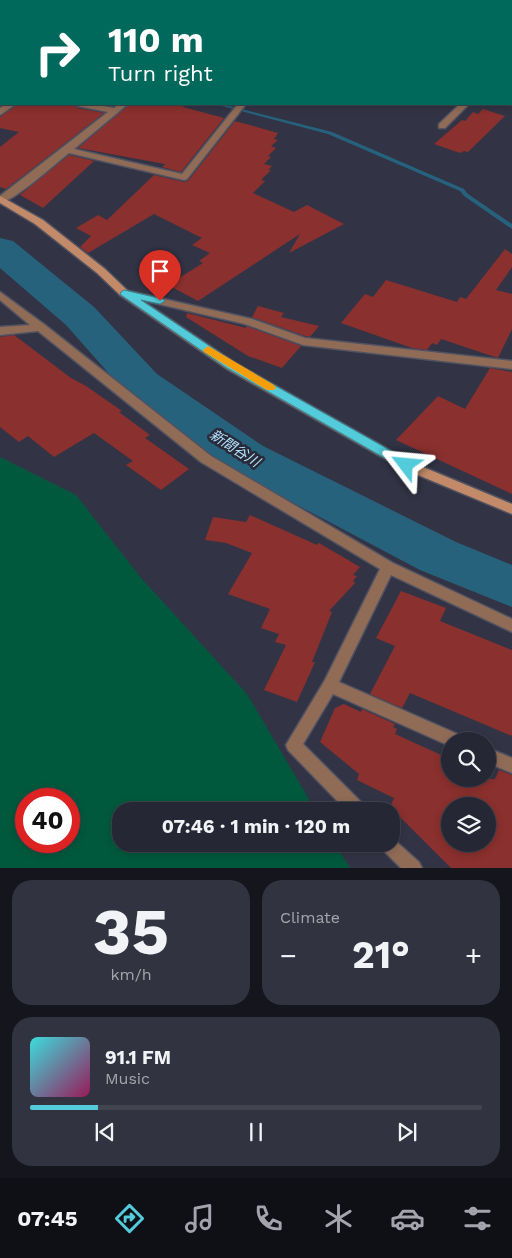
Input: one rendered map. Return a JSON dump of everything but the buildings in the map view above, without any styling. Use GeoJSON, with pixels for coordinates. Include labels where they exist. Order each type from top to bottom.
{"type":"FeatureCollection","features":[{"type":"Feature","properties":{"kind":"street"},"geometry":{"type":"LineString","coordinates":[[0,112],[10,105]]}},
{"type":"Feature","properties":{"kind":"street"},"geometry":{"type":"LineString","coordinates":[[84,105],[115,112]]}},
{"type":"Feature","properties":{"kind":"street"},"geometry":{"type":"LineString","coordinates":[[123,105],[0,200],[39,222],[101,271],[124,293],[231,366],[406,465],[512,510]]}},
{"type":"Feature","properties":{"kind":"street"},"geometry":{"type":"LineString","coordinates":[[67,150],[184,177],[241,105]]}},
{"type":"Feature","properties":{"kind":"street"},"geometry":{"type":"LineString","coordinates":[[442,126],[464,105]]}},
{"type":"Feature","properties":{"kind":"street"},"geometry":{"type":"LineString","coordinates":[[124,293],[248,322],[303,341],[512,365]]}},
{"type":"Feature","properties":{"kind":"street"},"geometry":{"type":"LineString","coordinates":[[0,295],[206,459],[388,567],[512,626]]}},
{"type":"Feature","properties":{"kind":"street"},"geometry":{"type":"LineString","coordinates":[[0,331],[40,327]]}},
{"type":"Feature","properties":{"kind":"street"},"geometry":{"type":"LineString","coordinates":[[349,802],[294,745],[330,685],[388,567]]}},
{"type":"Feature","properties":{"kind":"street"},"geometry":{"type":"LineString","coordinates":[[330,685],[441,734]]}},
{"type":"Feature","properties":{"kind":"street"},"geometry":{"type":"LineString","coordinates":[[496,759],[512,766]]}},
{"type":"Feature","properties":{"kind":"street"},"geometry":{"type":"LineString","coordinates":[[397,852],[413,868]]}},
{"type":"Feature","properties":{"kind":"green space"},"geometry":{"type":"Polygon","coordinates":[[[0,457],[76,495],[142,579],[247,694],[311,802],[112,802],[112,852],[340,852],[350,868],[0,868],[0,457]]]}},
{"type":"Feature","properties":{"kind":"waterway"},"geometry":{"type":"LineString","coordinates":[[221,105],[330,133],[462,190],[466,195],[512,227]]}},
{"type":"Feature","properties":{"kind":"waterway","name":"新間谷川"},"geometry":{"type":"LineString","coordinates":[[0,249],[80,316],[142,384],[247,458],[438,556],[512,587]]}},
{"type":"Feature","properties":{"kind":"slow traffic"},"geometry":{"type":"LineString","coordinates":[[208,350],[231,366],[270,388]]}},
{"type":"Feature","properties":{"kind":"route"},"geometry":{"type":"LineString","coordinates":[[160,301],[124,293],[231,366],[406,465]]}}]}
